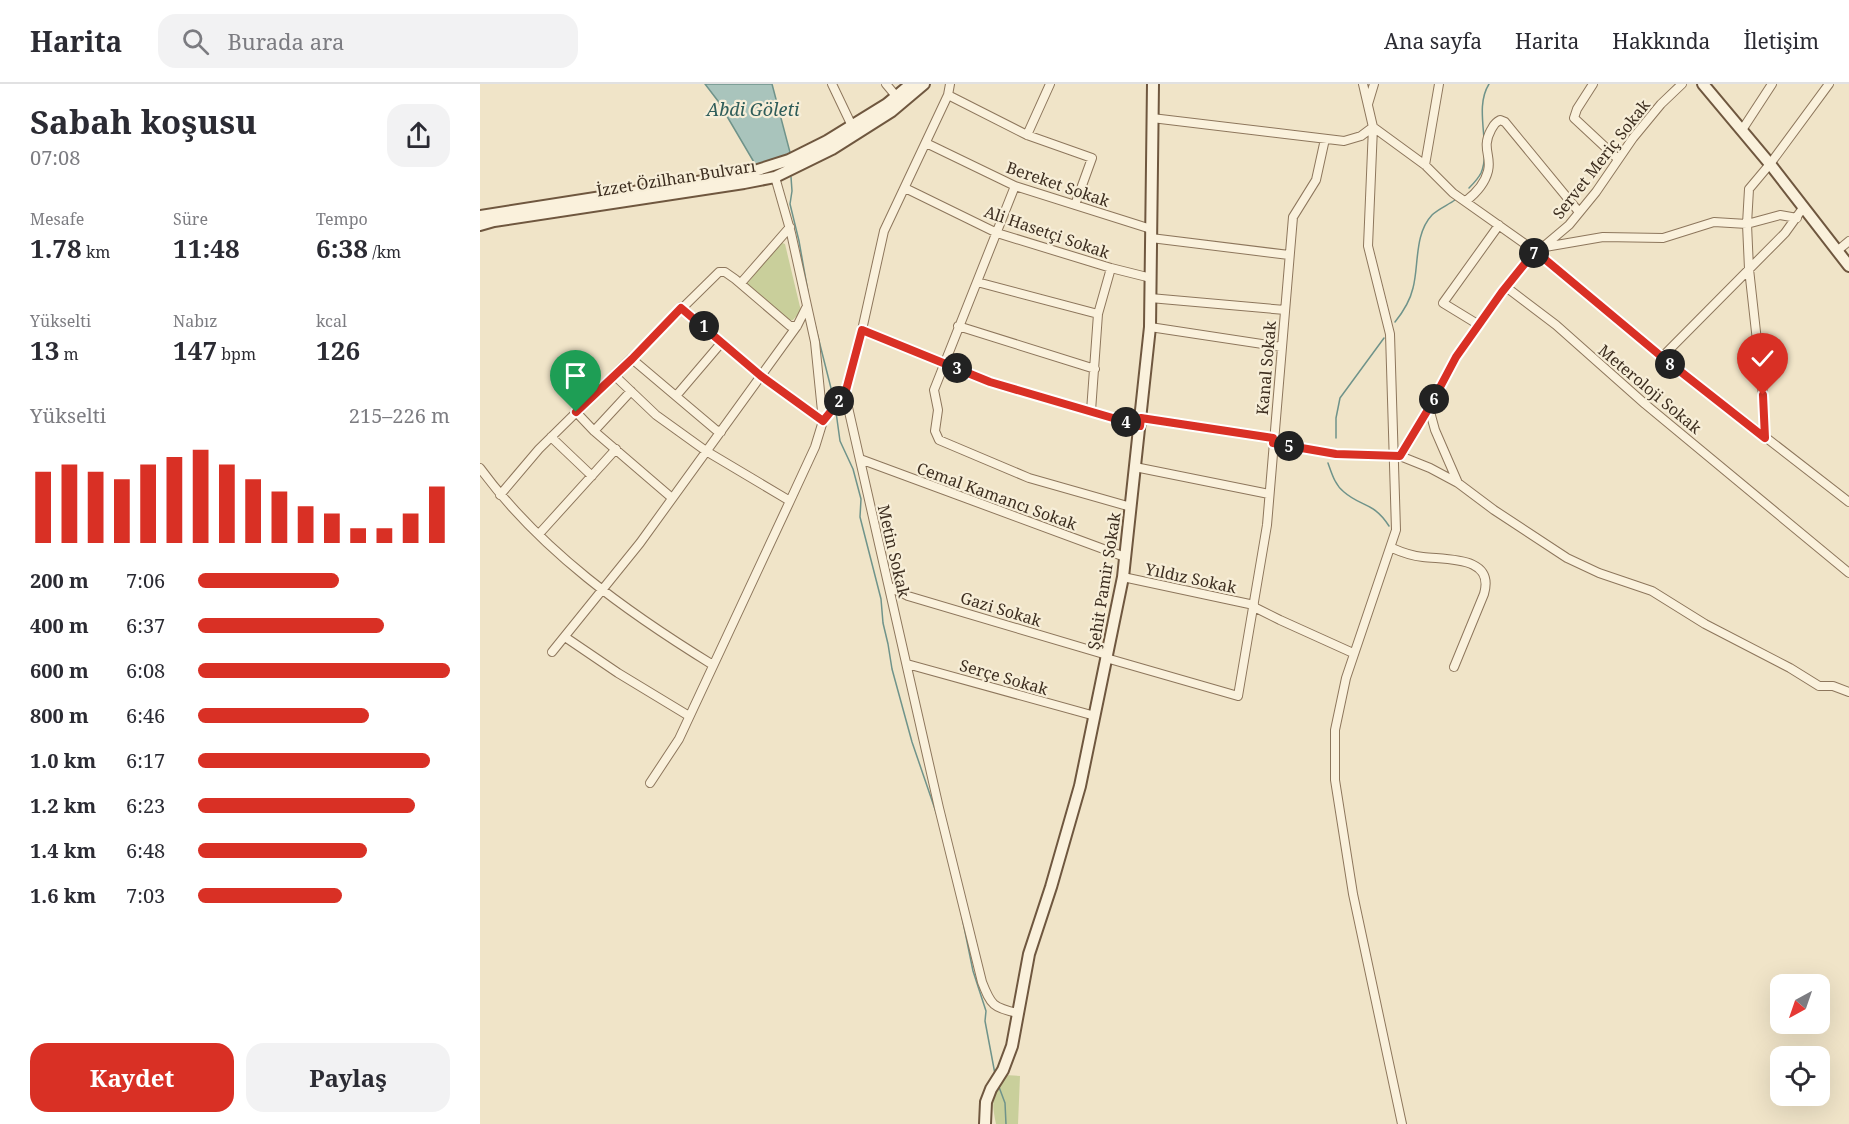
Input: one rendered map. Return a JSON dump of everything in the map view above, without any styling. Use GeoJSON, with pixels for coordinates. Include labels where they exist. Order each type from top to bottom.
{"type":"FeatureCollection","features":[{"type":"Feature","properties":{"kind":"street"},"geometry":{"type":"LineString","coordinates":[[831,84],[852,126]]}},
{"type":"Feature","properties":{"kind":"street"},"geometry":{"type":"LineString","coordinates":[[886,84],[896,96]]}},
{"type":"Feature","properties":{"kind":"street","name":"İzzet Özilhan Bulvarı"},"geometry":{"type":"LineString","coordinates":[[480,216],[742,175],[789,160],[827,141],[896,96],[910,84]]}},
{"type":"Feature","properties":{"kind":"street","name":"İzzet Özilhan Bulvarı"},"geometry":{"type":"LineString","coordinates":[[480,225],[775,177],[832,149],[892,111],[924,84]]}},
{"type":"Feature","properties":{"kind":"street","name":"Metin Sokak"},"geometry":{"type":"LineString","coordinates":[[950,84],[948,94],[884,231],[845,394],[906,664],[982,982],[989,1002],[1003,1010],[1018,1013]]}},
{"type":"Feature","properties":{"kind":"street"},"geometry":{"type":"LineString","coordinates":[[1027,135],[1050,84]]}},
{"type":"Feature","properties":{"kind":"street","name":"Şehit Pamir Sokak"},"geometry":{"type":"LineString","coordinates":[[985,1124],[986,1102],[991,1089],[1004,1070],[1012,1046],[1029,954],[1067,836],[1080,786],[1123,577],[1150,327],[1153,84]]}},
{"type":"Feature","properties":{"kind":"street"},"geometry":{"type":"LineString","coordinates":[[1363,84],[1373,128],[1368,246],[1390,334],[1398,456],[1396,530],[1346,678],[1335,730],[1335,780],[1353,894],[1402,1124]]}},
{"type":"Feature","properties":{"kind":"street"},"geometry":{"type":"LineString","coordinates":[[1368,105],[1374,84]]}},
{"type":"Feature","properties":{"kind":"street"},"geometry":{"type":"LineString","coordinates":[[1425,165],[1439,84]]}},
{"type":"Feature","properties":{"kind":"street"},"geometry":{"type":"LineString","coordinates":[[1593,84],[1574,118],[1618,159]]}},
{"type":"Feature","properties":{"kind":"street","name":"Servet Meriç Sokak"},"geometry":{"type":"LineString","coordinates":[[1398,456],[1429,408],[1456,357],[1506,287],[1539,249],[1569,225],[1596,192],[1633,138],[1661,104],[1682,84]]}},
{"type":"Feature","properties":{"kind":"street"},"geometry":{"type":"LineString","coordinates":[[1703,84],[1842,253],[1849,266]]}},
{"type":"Feature","properties":{"kind":"street"},"geometry":{"type":"LineString","coordinates":[[1742,130],[1772,84]]}},
{"type":"Feature","properties":{"kind":"street"},"geometry":{"type":"LineString","coordinates":[[1765,438],[1763,395],[1749,270],[1747,224],[1749,189],[1828,84]]}},
{"type":"Feature","properties":{"kind":"street"},"geometry":{"type":"LineString","coordinates":[[948,94],[1027,135],[1092,158],[1075,206]]}},
{"type":"Feature","properties":{"kind":"street"},"geometry":{"type":"LineString","coordinates":[[1152,118],[1344,141],[1361,136],[1373,128]]}},
{"type":"Feature","properties":{"kind":"street"},"geometry":{"type":"LineString","coordinates":[[1466,201],[1476,192],[1489,169],[1486,140],[1495,123],[1500,120],[1505,122],[1579,212]]}},
{"type":"Feature","properties":{"kind":"street"},"geometry":{"type":"LineString","coordinates":[[1373,128],[1425,165],[1453,193],[1539,249],[1662,357],[1849,502]]}},
{"type":"Feature","properties":{"kind":"street","name":"Kanal Sokak"},"geometry":{"type":"LineString","coordinates":[[1238,696],[1266,525],[1293,218],[1316,180],[1325,139]]}},
{"type":"Feature","properties":{"kind":"street","name":"Bereket Sokak"},"geometry":{"type":"LineString","coordinates":[[926,143],[1015,186],[1151,234],[1289,255]]}},
{"type":"Feature","properties":{"kind":"street"},"geometry":{"type":"LineString","coordinates":[[775,177],[800,268],[806,308],[815,342],[823,421]]}},
{"type":"Feature","properties":{"kind":"street"},"geometry":{"type":"LineString","coordinates":[[1015,186],[934,390],[938,410],[935,431],[939,440],[1029,477],[1131,507]]}},
{"type":"Feature","properties":{"kind":"street","name":"Ali Hasetçi Sokak"},"geometry":{"type":"LineString","coordinates":[[905,188],[997,233],[1151,278]]}},
{"type":"Feature","properties":{"kind":"street"},"geometry":{"type":"LineString","coordinates":[[1662,357],[1785,233],[1803,208]]}},
{"type":"Feature","properties":{"kind":"street"},"geometry":{"type":"LineString","coordinates":[[1539,249],[1603,237],[1663,238],[1714,222],[1747,224],[1780,215],[1797,218]]}},
{"type":"Feature","properties":{"kind":"street"},"geometry":{"type":"LineString","coordinates":[[1479,325],[1443,303],[1499,225]]}},
{"type":"Feature","properties":{"kind":"street"},"geometry":{"type":"LineString","coordinates":[[741,283],[790,227]]}},
{"type":"Feature","properties":{"kind":"street"},"geometry":{"type":"LineString","coordinates":[[1842,253],[1849,242]]}},
{"type":"Feature","properties":{"kind":"street"},"geometry":{"type":"LineString","coordinates":[[1091,411],[1098,314],[1111,268]]}},
{"type":"Feature","properties":{"kind":"street"},"geometry":{"type":"LineString","coordinates":[[500,495],[551,437],[719,272],[725,272],[741,283],[790,326],[797,326]]}},
{"type":"Feature","properties":{"kind":"street"},"geometry":{"type":"LineString","coordinates":[[977,282],[1098,314]]}},
{"type":"Feature","properties":{"kind":"street","name":"Meteroloji Sokak"},"geometry":{"type":"LineString","coordinates":[[1506,287],[1556,325],[1645,404],[1849,573]]}},
{"type":"Feature","properties":{"kind":"street"},"geometry":{"type":"LineString","coordinates":[[1150,298],[1285,310]]}},
{"type":"Feature","properties":{"kind":"street"},"geometry":{"type":"LineString","coordinates":[[681,308],[761,376],[823,421]]}},
{"type":"Feature","properties":{"kind":"street"},"geometry":{"type":"LineString","coordinates":[[552,652],[602,590],[721,432],[797,326],[806,308]]}},
{"type":"Feature","properties":{"kind":"street"},"geometry":{"type":"LineString","coordinates":[[958,326],[1095,369]]}},
{"type":"Feature","properties":{"kind":"street"},"geometry":{"type":"LineString","coordinates":[[1150,327],[1282,347]]}},
{"type":"Feature","properties":{"kind":"street"},"geometry":{"type":"LineString","coordinates":[[862,330],[990,382],[1091,411],[1140,422],[1273,441],[1322,452],[1398,456],[1458,483],[1502,516],[1567,558],[1599,573],[1652,591],[1705,624],[1790,668],[1819,686],[1833,686],[1849,692]]}},
{"type":"Feature","properties":{"kind":"street"},"geometry":{"type":"LineString","coordinates":[[676,396],[722,342]]}},
{"type":"Feature","properties":{"kind":"street"},"geometry":{"type":"LineString","coordinates":[[632,359],[721,432]]}},
{"type":"Feature","properties":{"kind":"street"},"geometry":{"type":"LineString","coordinates":[[614,375],[656,415],[706,451],[790,501]]}},
{"type":"Feature","properties":{"kind":"street"},"geometry":{"type":"LineString","coordinates":[[594,431],[631,391]]}},
{"type":"Feature","properties":{"kind":"street"},"geometry":{"type":"LineString","coordinates":[[650,783],[679,739],[815,447],[823,421],[845,394]]}},
{"type":"Feature","properties":{"kind":"street"},"geometry":{"type":"LineString","coordinates":[[1429,408],[1435,430],[1458,483]]}},
{"type":"Feature","properties":{"kind":"street"},"geometry":{"type":"LineString","coordinates":[[576,412],[594,431],[672,498]]}},
{"type":"Feature","properties":{"kind":"street"},"geometry":{"type":"LineString","coordinates":[[551,437],[592,476]]}},
{"type":"Feature","properties":{"kind":"street"},"geometry":{"type":"LineString","coordinates":[[539,534],[616,450]]}},
{"type":"Feature","properties":{"kind":"street","name":"Cemal Kamancı Sokak"},"geometry":{"type":"LineString","coordinates":[[860,459],[1125,558]]}},
{"type":"Feature","properties":{"kind":"street"},"geometry":{"type":"LineString","coordinates":[[1135,467],[1269,494]]}},
{"type":"Feature","properties":{"kind":"street"},"geometry":{"type":"LineString","coordinates":[[480,468],[500,495],[539,534],[602,590],[660,632],[713,665]]}},
{"type":"Feature","properties":{"kind":"street"},"geometry":{"type":"LineString","coordinates":[[1392,546],[1420,557],[1474,564],[1484,574],[1486,587],[1484,594],[1454,667]]}},
{"type":"Feature","properties":{"kind":"street","name":"Yıldız Sokak"},"geometry":{"type":"LineString","coordinates":[[1123,577],[1254,606],[1353,653]]}},
{"type":"Feature","properties":{"kind":"street","name":"Gazi Sokak"},"geometry":{"type":"LineString","coordinates":[[889,586],[908,596],[1238,696]]}},
{"type":"Feature","properties":{"kind":"street"},"geometry":{"type":"LineString","coordinates":[[565,637],[618,673],[689,716]]}},
{"type":"Feature","properties":{"kind":"street","name":"Serçe Sokak"},"geometry":{"type":"LineString","coordinates":[[906,664],[1095,716]]}},
{"type":"Feature","properties":{"kind":"green space"},"geometry":{"type":"Polygon","coordinates":[[[780,242],[785,244],[801,311],[793,320],[790,320],[747,284],[780,242]]]}},
{"type":"Feature","properties":{"kind":"green space"},"geometry":{"type":"Polygon","coordinates":[[[1005,1075],[1020,1076],[1018,1124],[996,1124],[993,1109],[994,1098],[1005,1075]]]}},
{"type":"Feature","properties":{"kind":"water","name":"Abdi Göleti"},"geometry":{"type":"Polygon","coordinates":[[[705,84],[772,84],[791,156],[758,169],[718,101],[705,84]]]}},
{"type":"Feature","properties":{"kind":"waterway"},"geometry":{"type":"LineString","coordinates":[[1469,188],[1480,175],[1484,163],[1482,116],[1489,84]]}},
{"type":"Feature","properties":{"kind":"waterway"},"geometry":{"type":"LineString","coordinates":[[791,177],[790,204],[808,292]]}},
{"type":"Feature","properties":{"kind":"waterway"},"geometry":{"type":"LineString","coordinates":[[1395,322],[1412,293],[1422,231],[1434,213],[1455,200]]}},
{"type":"Feature","properties":{"kind":"waterway"},"geometry":{"type":"LineString","coordinates":[[813,317],[834,400]]}},
{"type":"Feature","properties":{"kind":"waterway"},"geometry":{"type":"LineString","coordinates":[[1336,438],[1336,418],[1340,398],[1384,338]]}},
{"type":"Feature","properties":{"kind":"waterway"},"geometry":{"type":"LineString","coordinates":[[836,412],[840,441],[853,469],[861,499],[860,517],[881,599],[892,669],[912,742],[938,818]]}},
{"type":"Feature","properties":{"kind":"waterway"},"geometry":{"type":"LineString","coordinates":[[1328,463],[1338,486],[1350,497],[1373,509],[1389,526]]}},
{"type":"Feature","properties":{"kind":"waterway"},"geometry":{"type":"LineString","coordinates":[[961,912],[973,971],[986,1011],[985,1021],[995,1074]]}},
{"type":"Feature","properties":{"kind":"waterway"},"geometry":{"type":"LineString","coordinates":[[999,1087],[1005,1103],[1006,1124]]}},
{"type":"Feature","properties":{"kind":"route"},"geometry":{"type":"LineString","coordinates":[[576,412],[681,308],[761,376],[823,421],[845,394],[862,330],[990,382],[1140,426],[1141,418],[1273,438],[1273,443],[1336,454],[1400,456],[1456,357],[1502,292],[1535,251],[1662,357],[1765,438],[1763,395]]}}]}
